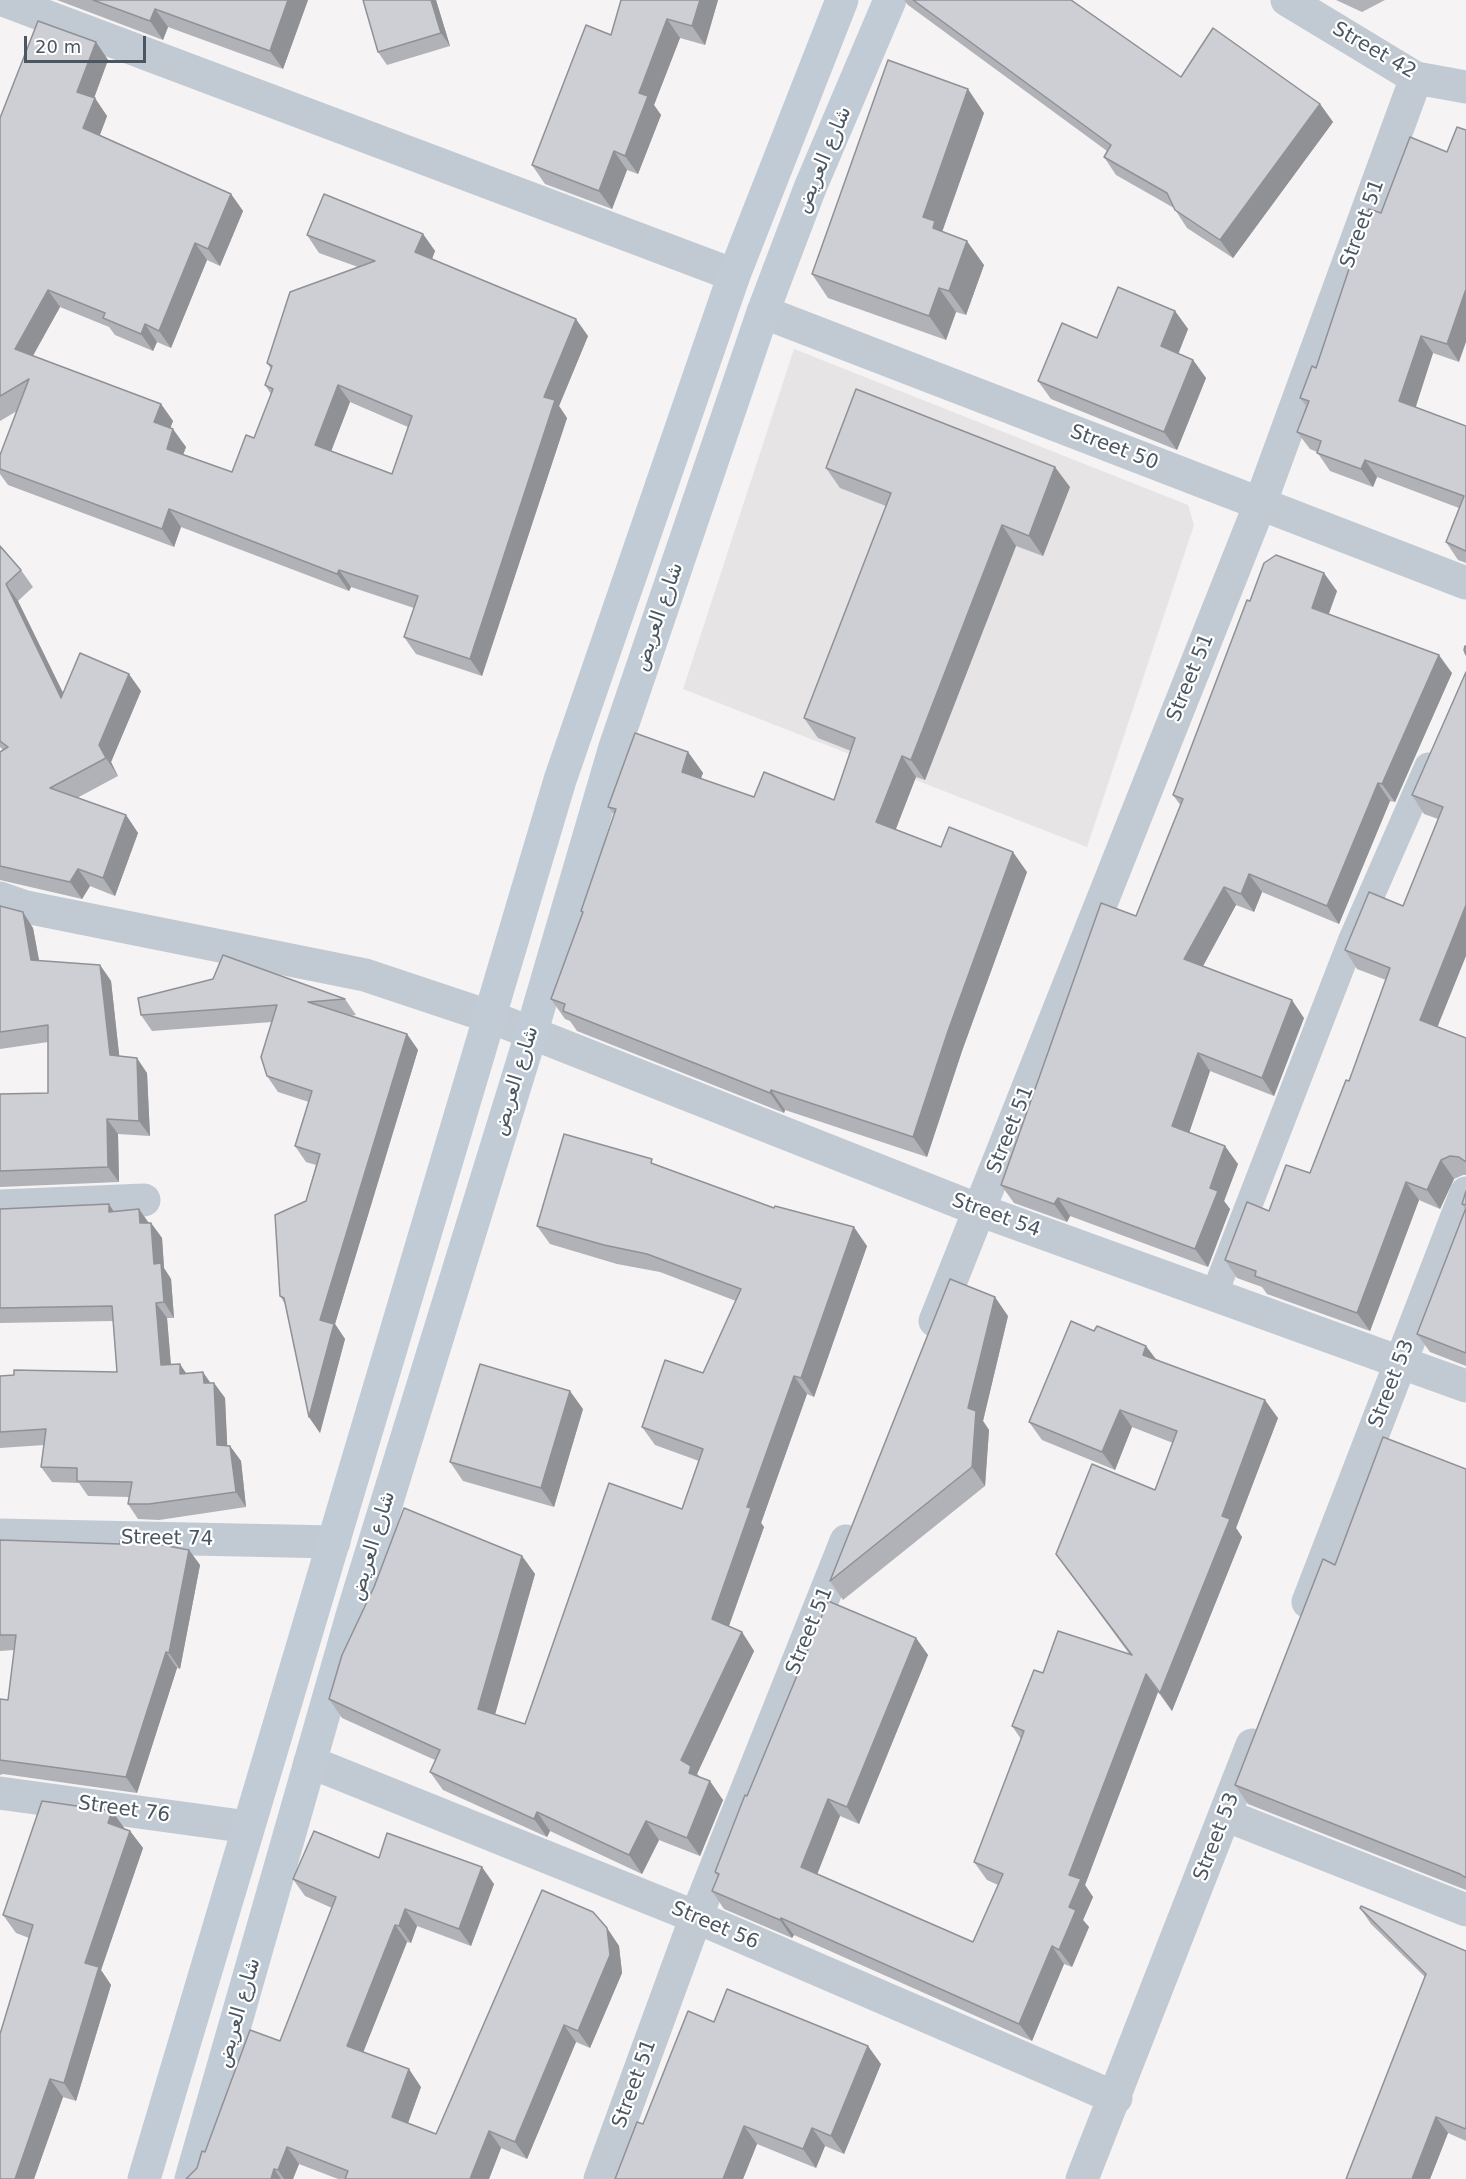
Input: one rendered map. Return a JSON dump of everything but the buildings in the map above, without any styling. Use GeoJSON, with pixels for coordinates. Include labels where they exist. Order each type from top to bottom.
{"type":"FeatureCollection","features":[{"type":"Feature","properties":{"kind":"main road","name":"شارع العريض"},"geometry":{"type":"LineString","coordinates":[[144,2179],[574,738],[734,275],[842,0]]}},
{"type":"Feature","properties":{"kind":"main road","name":"شارع العريض"},"geometry":{"type":"LineString","coordinates":[[191,2179],[353,1612],[532,1031],[615,747],[763,312],[810,188],[891,0]]}},
{"type":"Feature","properties":{"kind":"street"},"geometry":{"type":"LineString","coordinates":[[3,0],[734,275]]}},
{"type":"Feature","properties":{"kind":"street","name":"Street 42"},"geometry":{"type":"LineString","coordinates":[[1287,0],[1416,78],[1466,87]]}},
{"type":"Feature","properties":{"kind":"street","name":"Street 51"},"geometry":{"type":"LineString","coordinates":[[922,1354],[1260,504],[1416,78]]}},
{"type":"Feature","properties":{"kind":"street","name":"Street 50"},"geometry":{"type":"LineString","coordinates":[[763,312],[1466,583]]}},
{"type":"Feature","properties":{"kind":"street"},"geometry":{"type":"LineString","coordinates":[[1214,1295],[1352,939],[1438,745]]}},
{"type":"Feature","properties":{"kind":"street","name":"Street 54"},"geometry":{"type":"LineString","coordinates":[[0,898],[26,907],[365,975],[532,1031],[979,1210],[1466,1386]]}},
{"type":"Feature","properties":{"kind":"street","name":"Street 53"},"geometry":{"type":"LineString","coordinates":[[1298,1627],[1466,1192]]}},
{"type":"Feature","properties":{"kind":"street"},"geometry":{"type":"LineString","coordinates":[[0,1206],[144,1200]]}},
{"type":"Feature","properties":{"kind":"street","name":"Street 51"},"geometry":{"type":"LineString","coordinates":[[600,2179],[696,1917],[860,1509]]}},
{"type":"Feature","properties":{"kind":"street","name":"Street 74"},"geometry":{"type":"LineString","coordinates":[[0,1535],[334,1542]]}},
{"type":"Feature","properties":{"kind":"street","name":"Street 53"},"geometry":{"type":"LineString","coordinates":[[1082,2179],[1116,2098],[1264,1716]]}},
{"type":"Feature","properties":{"kind":"street","name":"Street 56"},"geometry":{"type":"LineString","coordinates":[[310,1762],[696,1917],[1116,2098]]}},
{"type":"Feature","properties":{"kind":"street","name":"Street 76"},"geometry":{"type":"LineString","coordinates":[[0,1794],[248,1827]]}},
{"type":"Feature","properties":{"kind":"street"},"geometry":{"type":"LineString","coordinates":[[1225,1815],[1466,1910]]}},
{"type":"Feature","properties":{"kind":"shaded area"},"geometry":{"type":"Polygon","coordinates":[[[794,349],[1188,505],[1194,525],[1087,847],[683,689],[794,349]]]}}]}
